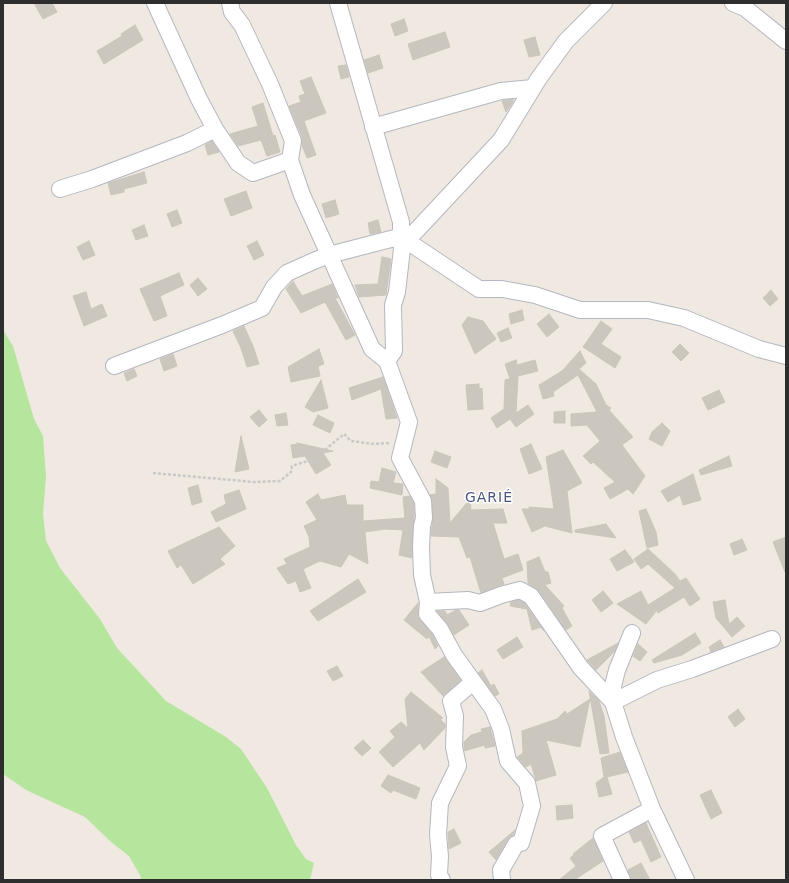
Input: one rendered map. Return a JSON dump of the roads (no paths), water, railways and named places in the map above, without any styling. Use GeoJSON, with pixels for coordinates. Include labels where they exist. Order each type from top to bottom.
{"type":"FeatureCollection","features":[{"type":"Feature","properties":{"kind":"street"},"geometry":{"type":"LineString","coordinates":[[155,3],[215,129],[238,163],[253,173],[290,160]]}},
{"type":"Feature","properties":{"kind":"street"},"geometry":{"type":"LineString","coordinates":[[230,3],[232,12],[242,26],[270,84],[293,141],[290,160],[302,195],[372,349],[387,361],[409,422],[406,439],[400,458],[423,501],[424,518],[421,546],[422,575],[428,602],[427,614],[440,628],[454,655],[492,709],[501,729],[508,761],[527,783],[532,806],[521,843],[516,844],[501,870],[502,880]]}},
{"type":"Feature","properties":{"kind":"street"},"geometry":{"type":"LineString","coordinates":[[338,3],[402,222],[400,237],[402,249],[397,292],[393,305],[394,351],[387,361]]}},
{"type":"Feature","properties":{"kind":"street"},"geometry":{"type":"LineString","coordinates":[[114,366],[215,328],[262,308],[274,287],[287,273],[329,255],[414,233],[501,140],[533,88],[566,41],[604,3]]}},
{"type":"Feature","properties":{"kind":"street"},"geometry":{"type":"LineString","coordinates":[[733,3],[745,8],[786,41]]}},
{"type":"Feature","properties":{"kind":"street"},"geometry":{"type":"LineString","coordinates":[[373,127],[501,91],[533,88]]}},
{"type":"Feature","properties":{"kind":"street"},"geometry":{"type":"LineString","coordinates":[[60,189],[92,179],[187,143],[215,129]]}},
{"type":"Feature","properties":{"kind":"street"},"geometry":{"type":"LineString","coordinates":[[400,237],[479,289],[502,289],[535,295],[580,310],[648,310],[684,318],[759,349],[786,356]]}},
{"type":"Feature","properties":{"kind":"street"},"geometry":{"type":"LineString","coordinates":[[428,602],[468,600],[480,603],[520,590],[531,596],[581,668],[613,702]]}},
{"type":"Feature","properties":{"kind":"street"},"geometry":{"type":"LineString","coordinates":[[632,633],[617,670],[613,686],[613,702],[624,737],[652,809],[686,880]]}},
{"type":"Feature","properties":{"kind":"street"},"geometry":{"type":"LineString","coordinates":[[613,702],[657,680],[692,669],[772,639]]}},
{"type":"Feature","properties":{"kind":"street"},"geometry":{"type":"LineString","coordinates":[[442,880],[439,875],[440,856],[438,835],[440,803],[458,766],[454,747],[455,716],[451,702],[473,682]]}},
{"type":"Feature","properties":{"kind":"street"},"geometry":{"type":"LineString","coordinates":[[622,880],[602,836],[652,809]]}},
{"type":"Feature","properties":{"kind":"district","name":"GARIÉ"},"geometry":{"type":"Point","coordinates":[489,498]}}]}
